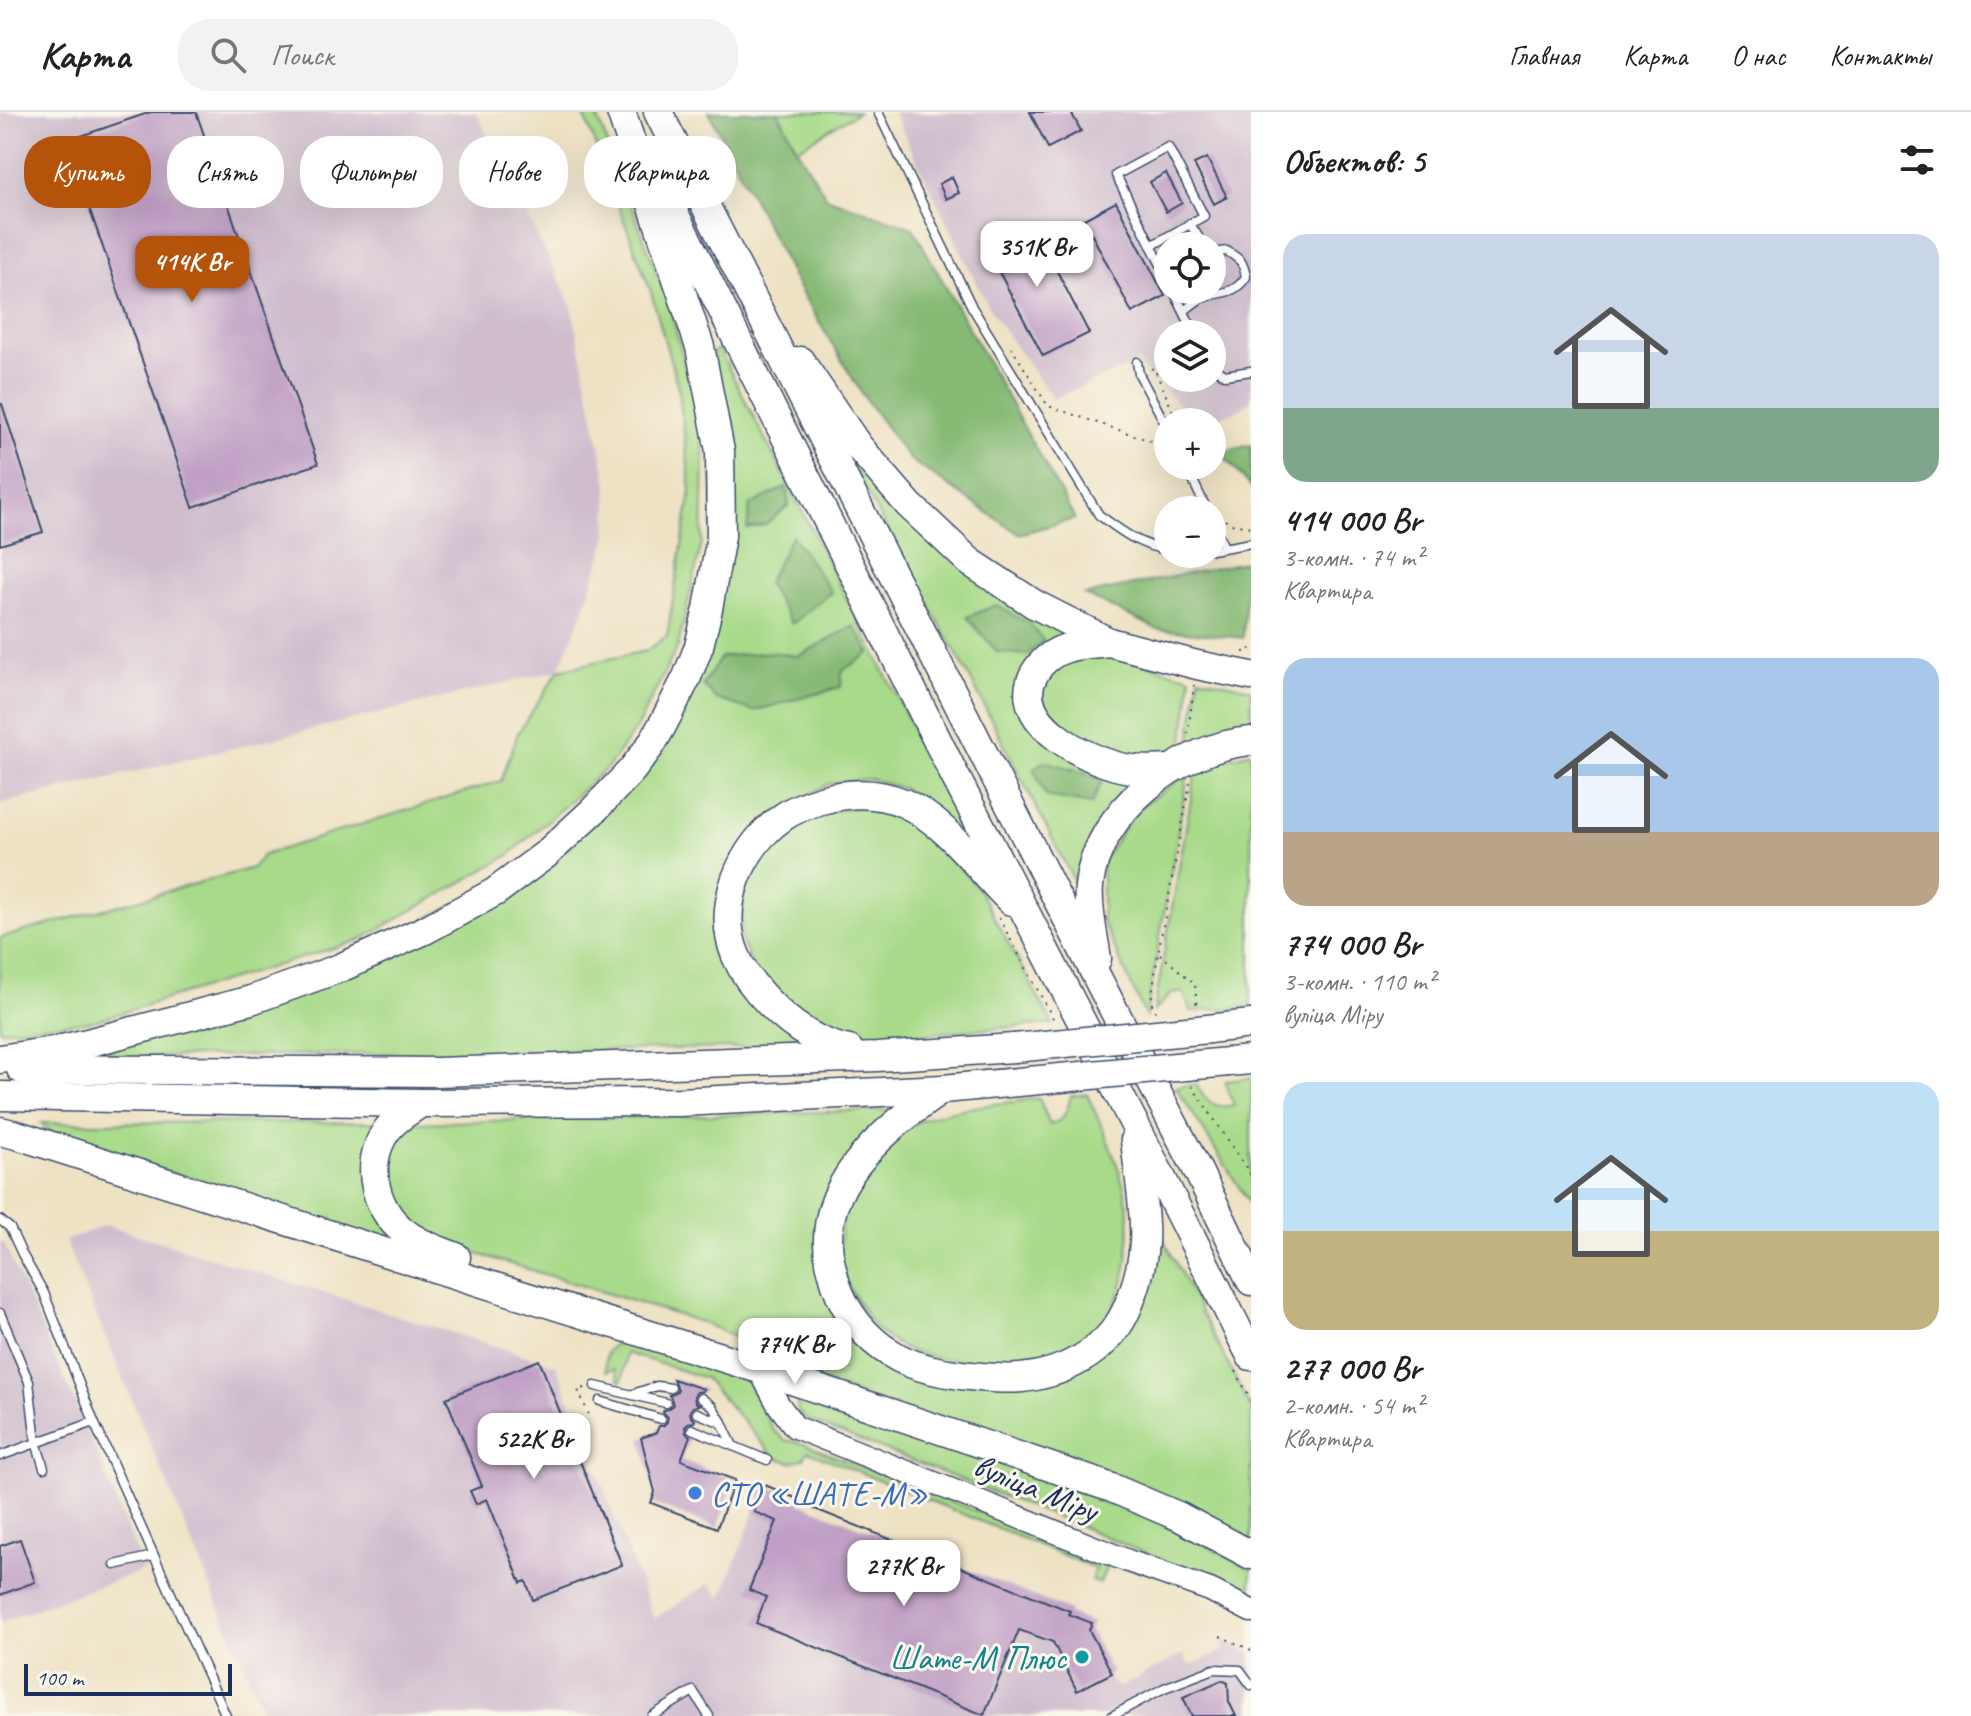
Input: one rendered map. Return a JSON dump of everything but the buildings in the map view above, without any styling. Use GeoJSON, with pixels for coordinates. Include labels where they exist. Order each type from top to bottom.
{"type":"FeatureCollection","features":[{"type":"Feature","properties":{"kind":"highway"},"geometry":{"type":"LineString","coordinates":[[622,112],[955,776],[1251,1356]]}},
{"type":"Feature","properties":{"kind":"highway"},"geometry":{"type":"LineString","coordinates":[[0,1059],[78,1045],[251,1000],[383,951],[495,892],[545,855],[601,803],[651,745],[677,698],[699,646],[717,567],[722,487],[720,451],[700,347],[622,112]]}},
{"type":"Feature","properties":{"kind":"highway"},"geometry":{"type":"LineString","coordinates":[[658,112],[1198,1171],[1251,1281]]}},
{"type":"Feature","properties":{"kind":"highway"},"geometry":{"type":"LineString","coordinates":[[733,262],[858,446],[909,505],[970,562],[1070,623],[1109,642],[1197,665],[1244,664]]}},
{"type":"Feature","properties":{"kind":"highway"},"geometry":{"type":"LineString","coordinates":[[1109,642],[1056,652],[1043,662],[1032,677],[1028,692],[1033,710],[1061,741],[1100,761],[1123,768],[1180,765]]}},
{"type":"Feature","properties":{"kind":"highway"},"geometry":{"type":"LineString","coordinates":[[1102,988],[1090,916],[1089,887],[1102,843],[1127,806],[1180,765],[1222,746],[1251,741]]}},
{"type":"Feature","properties":{"kind":"highway"},"geometry":{"type":"LineString","coordinates":[[877,1057],[817,1041],[797,1027],[760,995],[735,954],[729,912],[733,889],[739,869],[765,832],[784,816],[826,798],[871,794],[890,798],[938,824],[1031,922]]}},
{"type":"Feature","properties":{"kind":"highway"},"geometry":{"type":"LineString","coordinates":[[0,1069],[437,1072],[877,1057],[1014,1048],[1202,1020],[1251,1024]]}},
{"type":"Feature","properties":{"kind":"highway"},"geometry":{"type":"LineString","coordinates":[[0,1096],[421,1103],[679,1102],[943,1089],[1240,1061]]}},
{"type":"Feature","properties":{"kind":"highway"},"geometry":{"type":"LineString","coordinates":[[943,1089],[913,1109],[876,1141],[848,1177],[831,1215],[828,1240],[830,1263],[839,1292],[851,1315],[892,1354],[918,1366],[947,1373],[1021,1378],[1052,1372],[1076,1362],[1103,1344],[1124,1315],[1139,1274],[1145,1226],[1133,1120]]}},
{"type":"Feature","properties":{"kind":"highway"},"geometry":{"type":"LineString","coordinates":[[421,1103],[389,1127],[376,1152],[374,1169],[379,1202],[394,1223],[409,1236],[428,1247],[467,1261],[701,1331],[726,1343],[759,1369]]}},
{"type":"Feature","properties":{"kind":"highway"},"geometry":{"type":"LineString","coordinates":[[0,1131],[759,1369],[1112,1488],[1180,1517],[1251,1555]]}},
{"type":"Feature","properties":{"kind":"highway"},"geometry":{"type":"LineString","coordinates":[[1198,1171],[1251,1234]]}},
{"type":"Feature","properties":{"kind":"street","name":"вуліца Міру"},"geometry":{"type":"LineString","coordinates":[[759,1369],[795,1427],[1128,1561],[1210,1590],[1251,1611]]}},
{"type":"Feature","properties":{"kind":"lane"},"geometry":{"type":"LineString","coordinates":[[878,112],[972,307],[1099,515],[1129,537],[1154,548]]}},
{"type":"Feature","properties":{"kind":"lane"},"geometry":{"type":"LineString","coordinates":[[1151,246],[1204,216],[1168,147],[1116,175],[1151,246],[1154,252]]}},
{"type":"Feature","properties":{"kind":"lane"},"geometry":{"type":"LineString","coordinates":[[1190,224],[1195,232]]}},
{"type":"Feature","properties":{"kind":"lane"},"geometry":{"type":"LineString","coordinates":[[1226,251],[1243,263],[1246,277],[1240,287],[1226,293]]}},
{"type":"Feature","properties":{"kind":"lane"},"geometry":{"type":"LineString","coordinates":[[1180,304],[1188,320]]}},
{"type":"Feature","properties":{"kind":"lane"},"geometry":{"type":"LineString","coordinates":[[1184,311],[1194,304]]}},
{"type":"Feature","properties":{"kind":"lane"},"geometry":{"type":"LineString","coordinates":[[1137,362],[1139,374],[1157,408]]}},
{"type":"Feature","properties":{"kind":"lane"},"geometry":{"type":"LineString","coordinates":[[1226,375],[1251,371]]}},
{"type":"Feature","properties":{"kind":"lane"},"geometry":{"type":"LineString","coordinates":[[1226,547],[1251,543]]}},
{"type":"Feature","properties":{"kind":"lane"},"geometry":{"type":"LineString","coordinates":[[0,1220],[10,1228],[44,1293],[94,1422],[226,1716]]}},
{"type":"Feature","properties":{"kind":"lane"},"geometry":{"type":"LineString","coordinates":[[0,1313],[29,1382],[36,1442],[44,1468]]}},
{"type":"Feature","properties":{"kind":"lane"},"geometry":{"type":"LineString","coordinates":[[595,1386],[666,1403]]}},
{"type":"Feature","properties":{"kind":"lane"},"geometry":{"type":"LineString","coordinates":[[631,1395],[657,1386],[671,1388]]}},
{"type":"Feature","properties":{"kind":"lane"},"geometry":{"type":"LineString","coordinates":[[701,1398],[712,1406],[733,1446]]}},
{"type":"Feature","properties":{"kind":"lane"},"geometry":{"type":"LineString","coordinates":[[600,1401],[661,1419]]}},
{"type":"Feature","properties":{"kind":"lane"},"geometry":{"type":"LineString","coordinates":[[697,1413],[722,1423]]}},
{"type":"Feature","properties":{"kind":"lane"},"geometry":{"type":"LineString","coordinates":[[0,1456],[94,1422]]}},
{"type":"Feature","properties":{"kind":"lane"},"geometry":{"type":"LineString","coordinates":[[692,1429],[767,1460]]}},
{"type":"Feature","properties":{"kind":"lane"},"geometry":{"type":"LineString","coordinates":[[115,1565],[153,1556]]}},
{"type":"Feature","properties":{"kind":"lane"},"geometry":{"type":"LineString","coordinates":[[1112,1716],[1164,1688],[1214,1669],[1240,1670],[1251,1685]]}},
{"type":"Feature","properties":{"kind":"lane"},"geometry":{"type":"LineString","coordinates":[[652,1716],[693,1691],[709,1716]]}},
{"type":"Feature","properties":{"kind":"path"},"geometry":{"type":"LineString","coordinates":[[1010,346],[1048,406],[1154,442]]}},
{"type":"Feature","properties":{"kind":"path"},"geometry":{"type":"LineString","coordinates":[[1139,374],[1154,368],[1171,408]]}},
{"type":"Feature","properties":{"kind":"path"},"geometry":{"type":"LineString","coordinates":[[1226,521],[1251,527]]}},
{"type":"Feature","properties":{"kind":"path"},"geometry":{"type":"LineString","coordinates":[[1244,664],[1251,647]]}},
{"type":"Feature","properties":{"kind":"path"},"geometry":{"type":"LineString","coordinates":[[1157,1015],[1151,1002],[1158,953],[1193,768],[1180,765],[1186,751],[1197,665]]}},
{"type":"Feature","properties":{"kind":"path"},"geometry":{"type":"LineString","coordinates":[[1158,953],[1195,984],[1202,1020]]}},
{"type":"Feature","properties":{"kind":"path"},"geometry":{"type":"LineString","coordinates":[[1190,1082],[1251,1175]]}},
{"type":"Feature","properties":{"kind":"path"},"geometry":{"type":"LineString","coordinates":[[1220,1636],[1251,1650]]}},
{"type":"Feature","properties":{"kind":"shaded area"},"geometry":{"type":"Polygon","coordinates":[[[0,112],[476,112],[488,136],[459,136],[459,208],[524,208],[571,304],[608,486],[607,539],[583,612],[559,670],[0,804],[0,112]]]}},
{"type":"Feature","properties":{"kind":"shaded area"},"geometry":{"type":"Polygon","coordinates":[[[893,112],[1251,112],[1251,400],[1237,411],[1226,414],[1226,408],[1182,408],[1166,392],[1226,392],[1226,320],[1154,320],[1154,379],[1137,362],[1053,399],[990,310],[893,112]]]}},
{"type":"Feature","properties":{"kind":"shaded area"},"geometry":{"type":"Polygon","coordinates":[[[106,1225],[556,1365],[654,1619],[710,1583],[721,1599],[765,1485],[800,1500],[800,1503],[1070,1611],[1069,1614],[1092,1623],[1089,1630],[1112,1673],[1107,1676],[1118,1688],[1183,1654],[1190,1666],[1224,1650],[1221,1639],[1251,1653],[1251,1716],[265,1716],[65,1241],[106,1225]]]}},
{"type":"Feature","properties":{"kind":"shaded area"},"geometry":{"type":"Polygon","coordinates":[[[0,1241],[5,1245],[85,1425],[144,1570],[0,1622],[0,1241]]]}},
{"type":"Feature","properties":{"kind":"green space"},"geometry":{"type":"Polygon","coordinates":[[[583,112],[594,112],[605,136],[592,136],[583,112]]]}},
{"type":"Feature","properties":{"kind":"green space"},"geometry":{"type":"Polygon","coordinates":[[[709,112],[778,112],[826,197],[913,228],[1075,519],[1019,534],[909,459],[862,394],[797,285],[736,165],[736,136],[721,136],[709,112]]]}},
{"type":"Feature","properties":{"kind":"green space"},"geometry":{"type":"Polygon","coordinates":[[[778,112],[858,112],[797,149],[778,112]]]}},
{"type":"Feature","properties":{"kind":"green space"},"geometry":{"type":"Polygon","coordinates":[[[619,208],[632,208],[669,304],[697,411],[704,459],[702,542],[678,646],[638,725],[609,766],[508,856],[360,940],[94,1021],[0,1030],[0,938],[252,868],[263,855],[501,781],[518,733],[559,670],[646,651],[667,636],[691,491],[679,391],[651,292],[619,208]]]}},
{"type":"Feature","properties":{"kind":"green space"},"geometry":{"type":"Polygon","coordinates":[[[719,349],[963,826],[962,834],[904,789],[871,779],[829,784],[762,821],[723,939],[810,1047],[79,1058],[235,1014],[569,848],[712,637],[713,352],[719,349]]]}},
{"type":"Feature","properties":{"kind":"green space"},"geometry":{"type":"Polygon","coordinates":[[[827,422],[875,483],[1086,638],[1050,646],[1035,731],[1149,777],[1087,848],[1074,881],[970,678],[827,422]]]}},
{"type":"Feature","properties":{"kind":"green space"},"geometry":{"type":"Polygon","coordinates":[[[1251,445],[1251,487],[1226,459],[1226,451],[1251,445]]]}},
{"type":"Feature","properties":{"kind":"green space"},"geometry":{"type":"Polygon","coordinates":[[[786,487],[789,505],[765,525],[747,529],[750,505],[786,487]]]}},
{"type":"Feature","properties":{"kind":"green space"},"geometry":{"type":"Polygon","coordinates":[[[792,535],[831,592],[792,624],[767,583],[792,535]]]}},
{"type":"Feature","properties":{"kind":"green space"},"geometry":{"type":"Polygon","coordinates":[[[1248,561],[1243,638],[1157,629],[1085,595],[1226,568],[1248,561]]]}},
{"type":"Feature","properties":{"kind":"green space"},"geometry":{"type":"Polygon","coordinates":[[[996,605],[1030,624],[1044,641],[1026,655],[997,652],[967,617],[996,605]]]}},
{"type":"Feature","properties":{"kind":"green space"},"geometry":{"type":"Polygon","coordinates":[[[854,626],[870,653],[842,671],[841,687],[754,711],[716,699],[703,685],[721,657],[769,652],[798,656],[854,626]]]}},
{"type":"Feature","properties":{"kind":"green space"},"geometry":{"type":"Polygon","coordinates":[[[1070,655],[1114,656],[1191,677],[1183,747],[1161,756],[1116,757],[1046,715],[1040,681],[1070,655]]]}},
{"type":"Feature","properties":{"kind":"green space"},"geometry":{"type":"Polygon","coordinates":[[[1199,677],[1251,689],[1251,730],[1190,744],[1199,677]]]}},
{"type":"Feature","properties":{"kind":"green space"},"geometry":{"type":"Polygon","coordinates":[[[1251,752],[1251,1007],[1191,1011],[1183,992],[1171,994],[1154,1011],[1196,770],[1206,764],[1251,752]]]}},
{"type":"Feature","properties":{"kind":"green space"},"geometry":{"type":"Polygon","coordinates":[[[1044,761],[1102,781],[1092,804],[1046,796],[1034,769],[1044,761]]]}},
{"type":"Feature","properties":{"kind":"green space"},"geometry":{"type":"Polygon","coordinates":[[[1188,774],[1146,1017],[1102,921],[1102,862],[1136,810],[1188,774]]]}},
{"type":"Feature","properties":{"kind":"green space"},"geometry":{"type":"Polygon","coordinates":[[[873,805],[905,817],[936,837],[979,890],[1053,1024],[858,1039],[817,1027],[785,1004],[755,973],[741,939],[746,871],[772,837],[802,816],[873,805]]]}},
{"type":"Feature","properties":{"kind":"green space"},"geometry":{"type":"Polygon","coordinates":[[[1251,1078],[1251,1206],[1176,1087],[1196,1084],[1211,1103],[1227,1106],[1234,1105],[1225,1081],[1251,1078]]]}},
{"type":"Feature","properties":{"kind":"green space"},"geometry":{"type":"Polygon","coordinates":[[[1087,1094],[1118,1168],[1129,1214],[1125,1273],[1118,1297],[1107,1318],[1074,1347],[1027,1360],[999,1362],[944,1359],[916,1353],[881,1333],[840,1270],[843,1202],[856,1178],[906,1129],[928,1118],[1039,1098],[1050,1125],[1062,1118],[1071,1096],[1087,1094]]]}},
{"type":"Feature","properties":{"kind":"green space"},"geometry":{"type":"Polygon","coordinates":[[[895,1110],[819,1234],[889,1364],[1070,1377],[1163,1238],[1251,1409],[1251,1542],[764,1359],[732,1336],[704,1323],[439,1242],[408,1224],[385,1180],[391,1138],[416,1123],[895,1110]]]}},
{"type":"Feature","properties":{"kind":"green space"},"geometry":{"type":"Polygon","coordinates":[[[375,1122],[404,1249],[54,1134],[41,1123],[375,1122]]]}},
{"type":"Feature","properties":{"kind":"green space"},"geometry":{"type":"Polygon","coordinates":[[[630,1340],[745,1376],[773,1430],[785,1440],[801,1443],[1106,1562],[1099,1584],[1091,1581],[1095,1568],[808,1451],[803,1459],[791,1462],[775,1458],[705,1378],[626,1353],[622,1381],[619,1380],[615,1369],[606,1371],[607,1353],[613,1345],[630,1340]]]}},
{"type":"Feature","properties":{"kind":"green space"},"geometry":{"type":"Polygon","coordinates":[[[805,1396],[954,1445],[1149,1516],[1251,1568],[1251,1597],[1077,1525],[807,1420],[798,1412],[797,1404],[805,1396]]]}},
{"type":"Feature","properties":{"kind":"place","name":"СТО «ШАТЕ-М»"},"geometry":{"type":"Point","coordinates":[695,1493]}},
{"type":"Feature","properties":{"kind":"place","name":"Шате-М Плюс"},"geometry":{"type":"Point","coordinates":[1082,1657]}}]}
